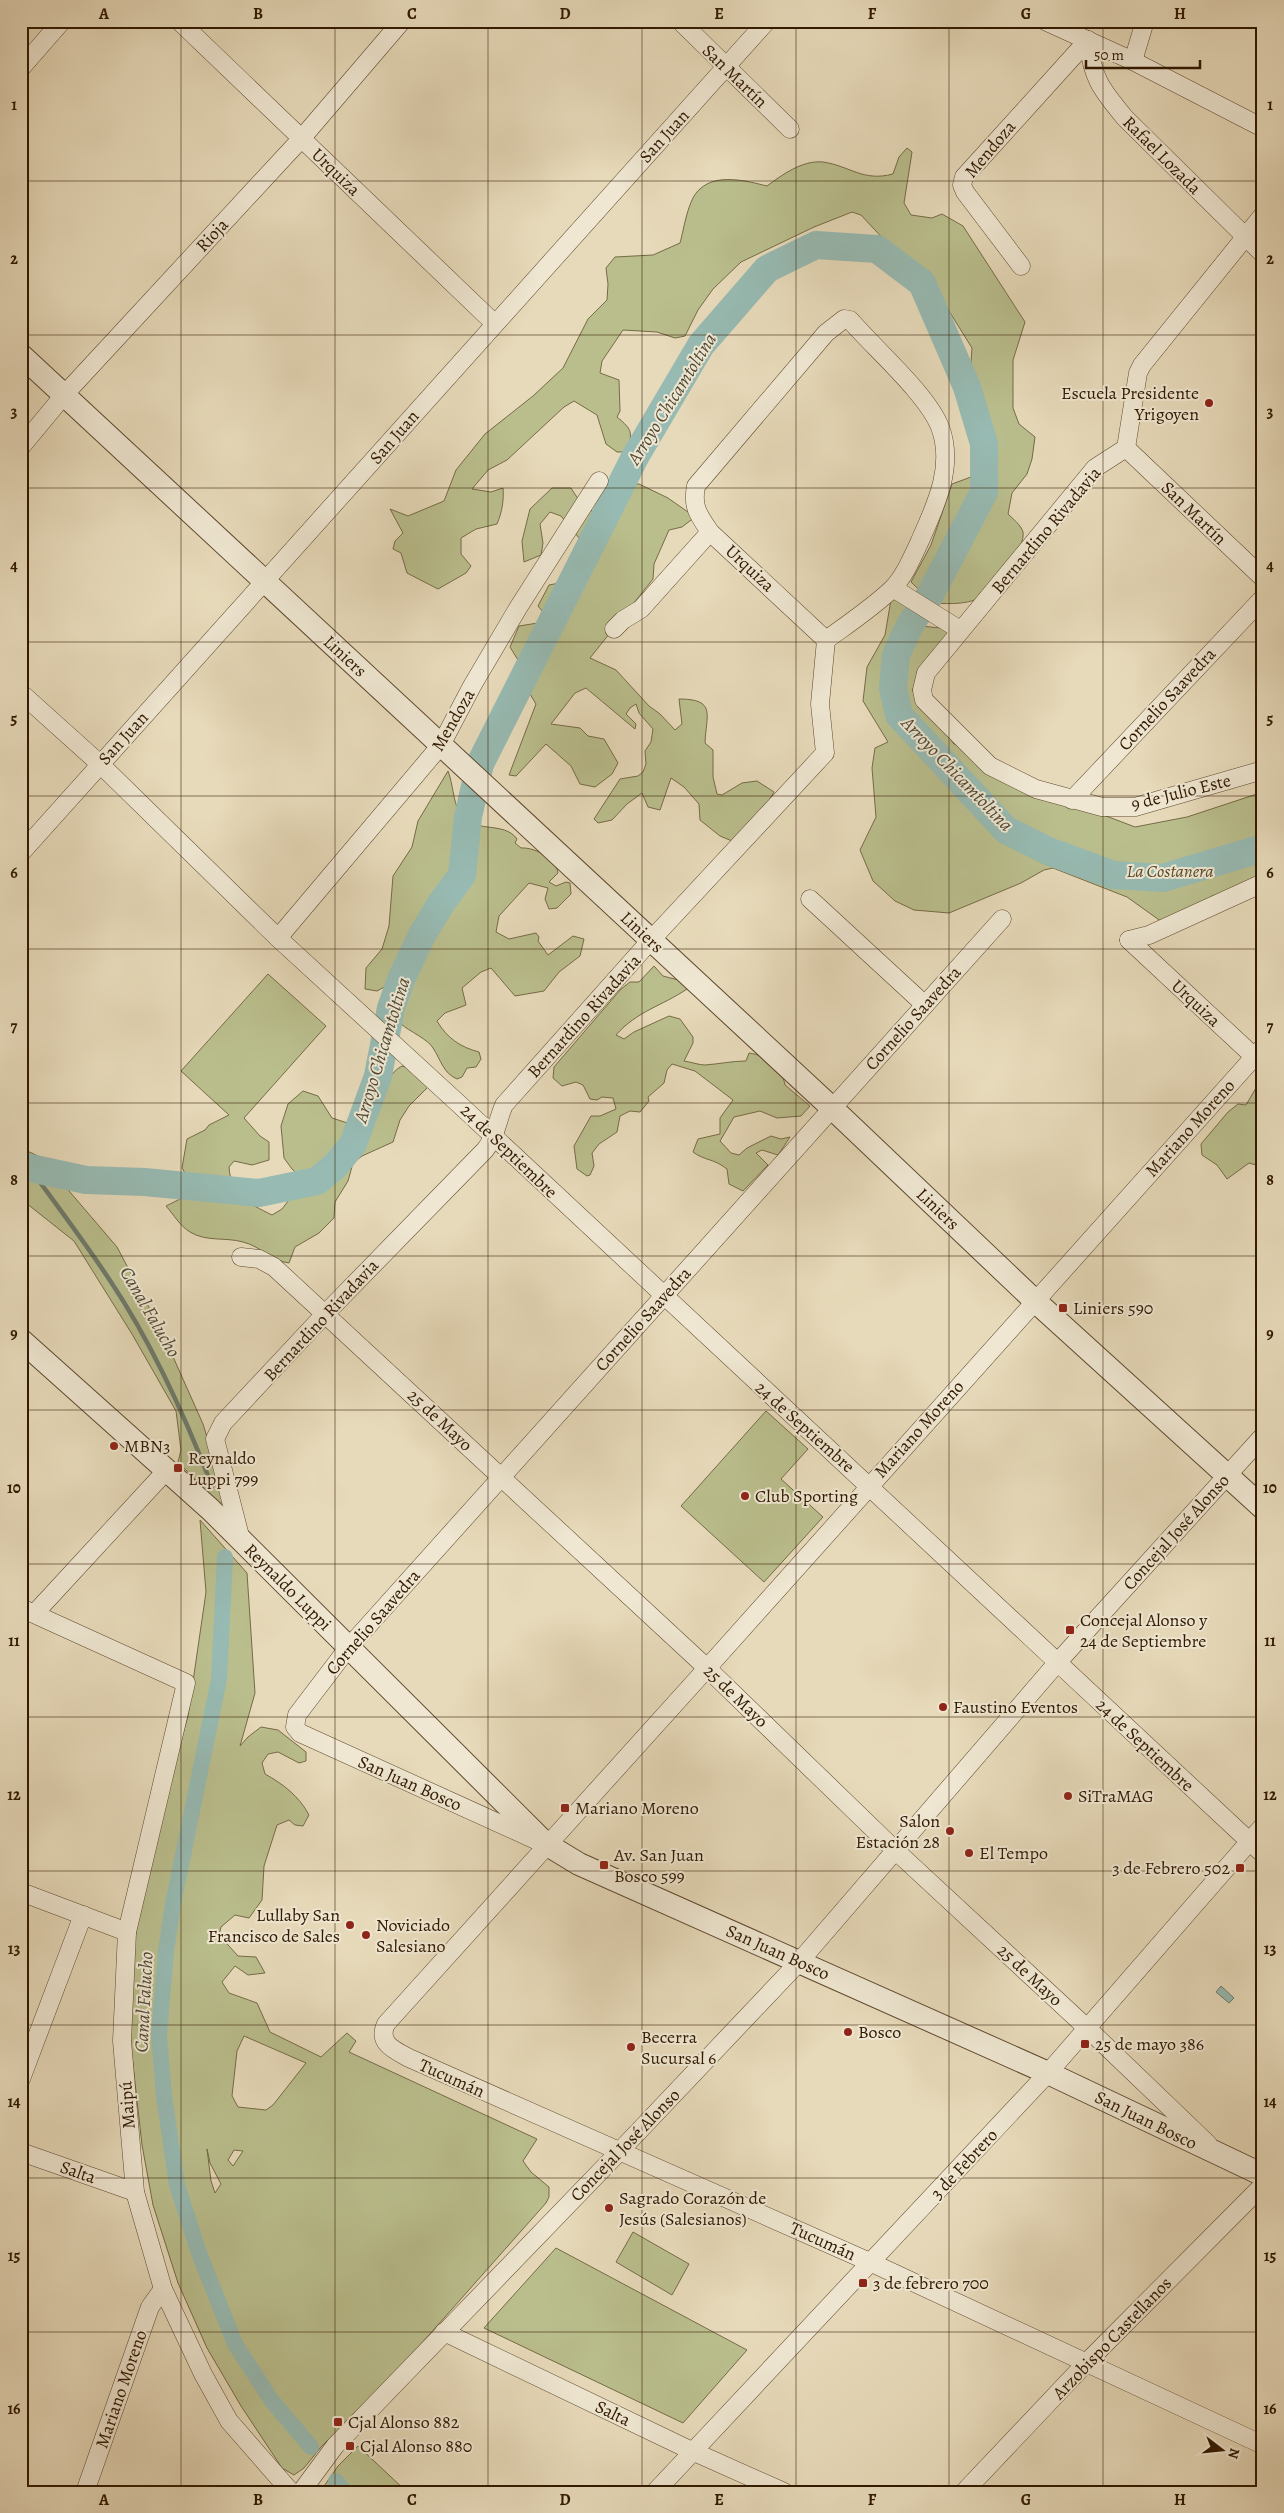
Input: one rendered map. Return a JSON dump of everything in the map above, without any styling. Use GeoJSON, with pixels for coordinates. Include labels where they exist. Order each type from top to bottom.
{"type":"FeatureCollection","features":[{"type":"Feature","properties":{"kind":"street"},"geometry":{"type":"LineString","coordinates":[[21,68],[62,21]]}},
{"type":"Feature","properties":{"kind":"street","name":"Urquiza"},"geometry":{"type":"LineString","coordinates":[[179,21],[494,323]]}},
{"type":"Feature","properties":{"kind":"street","name":"Rioja"},"geometry":{"type":"LineString","coordinates":[[21,446],[64,395],[301,138],[402,21]]}},
{"type":"Feature","properties":{"kind":"street","name":"San Martín"},"geometry":{"type":"LineString","coordinates":[[680,21],[790,129]]}},
{"type":"Feature","properties":{"kind":"street","name":"San Juan"},"geometry":{"type":"LineString","coordinates":[[21,853],[266,582],[494,323],[767,21]]}},
{"type":"Feature","properties":{"kind":"street"},"geometry":{"type":"LineString","coordinates":[[1045,21],[1133,61],[1263,128]]}},
{"type":"Feature","properties":{"kind":"street"},"geometry":{"type":"LineString","coordinates":[[1133,61],[1145,21]]}},
{"type":"Feature","properties":{"kind":"street","name":"Rafael Lozada"},"geometry":{"type":"LineString","coordinates":[[1088,40],[1091,66],[1104,93],[1125,118],[1263,254]]}},
{"type":"Feature","properties":{"kind":"street","name":"Mendoza"},"geometry":{"type":"LineString","coordinates":[[1022,266],[965,192],[962,185],[964,177],[1088,40]]}},
{"type":"Feature","properties":{"kind":"street"},"geometry":{"type":"LineString","coordinates":[[1126,448],[1138,373],[1142,365],[1244,236],[1263,215]]}},
{"type":"Feature","properties":{"kind":"street","name":"Urquiza"},"geometry":{"type":"LineString","coordinates":[[826,640],[710,532],[693,501],[696,486],[826,333],[844,319],[850,320],[926,403],[939,427],[945,449],[944,474],[937,504],[911,560],[893,588]]}},
{"type":"Feature","properties":{"kind":"street","name":"Liniers"},"geometry":{"type":"LineString","coordinates":[[21,355],[832,1108],[1034,1300],[1263,1508]]}},
{"type":"Feature","properties":{"kind":"street","name":"San Martín"},"geometry":{"type":"LineString","coordinates":[[1126,448],[1263,578]]}},
{"type":"Feature","properties":{"kind":"street","name":"Bernardino Rivadavia"},"geometry":{"type":"LineString","coordinates":[[924,700],[922,690],[926,673],[960,630],[1095,468],[1126,448]]}},
{"type":"Feature","properties":{"kind":"street","name":"Mendoza"},"geometry":{"type":"LineString","coordinates":[[278,938],[448,752],[472,686],[513,616],[598,481]]}},
{"type":"Feature","properties":{"kind":"street"},"geometry":{"type":"LineString","coordinates":[[614,629],[623,620],[641,609],[710,532]]}},
{"type":"Feature","properties":{"kind":"street"},"geometry":{"type":"LineString","coordinates":[[826,640],[893,588],[960,630]]}},
{"type":"Feature","properties":{"kind":"street","name":"Cornelio Saavedra"},"geometry":{"type":"LineString","coordinates":[[1072,800],[1263,598]]}},
{"type":"Feature","properties":{"kind":"street","name":"Bernardino Rivadavia"},"geometry":{"type":"LineString","coordinates":[[241,1540],[215,1439],[223,1423],[494,1138],[496,1123],[504,1105],[651,940],[825,753],[820,704],[826,640]]}},
{"type":"Feature","properties":{"kind":"street","name":"24 de Septiembre"},"geometry":{"type":"LineString","coordinates":[[21,693],[100,764],[278,938],[431,1078],[663,1297],[868,1485],[1263,1854]]}},
{"type":"Feature","properties":{"kind":"street","name":"9 de Julio Este"},"geometry":{"type":"LineString","coordinates":[[924,700],[990,766],[1036,789],[1102,807],[1135,807],[1263,770]]}},
{"type":"Feature","properties":{"kind":"street","name":"Urquiza"},"geometry":{"type":"LineString","coordinates":[[1260,1057],[1129,940],[1149,935],[1263,883]]}},
{"type":"Feature","properties":{"kind":"street"},"geometry":{"type":"LineString","coordinates":[[810,899],[925,1005]]}},
{"type":"Feature","properties":{"kind":"street","name":"Cornelio Saavedra"},"geometry":{"type":"LineString","coordinates":[[295,1727],[297,1715],[348,1648],[1002,919]]}},
{"type":"Feature","properties":{"kind":"street","name":"Mariano Moreno"},"geometry":{"type":"LineString","coordinates":[[383,2038],[382,2032],[386,2024],[546,1844],[707,1668],[1034,1300],[1260,1057]]}},
{"type":"Feature","properties":{"kind":"street","name":"25 de Mayo"},"geometry":{"type":"LineString","coordinates":[[241,1257],[259,1259],[274,1267],[502,1476],[707,1668],[896,1851],[1087,2028],[1219,2155]]}},
{"type":"Feature","properties":{"kind":"street","name":"Reynaldo Luppi"},"geometry":{"type":"LineString","coordinates":[[21,1340],[241,1540],[546,1844]]}},
{"type":"Feature","properties":{"kind":"street","name":"Concejal José Alonso"},"geometry":{"type":"LineString","coordinates":[[302,2492],[334,2446],[619,2152],[800,1961],[1057,1663],[1263,1436]]}},
{"type":"Feature","properties":{"kind":"street"},"geometry":{"type":"LineString","coordinates":[[28,1611],[166,1471]]}},
{"type":"Feature","properties":{"kind":"street","name":"Maipú"},"geometry":{"type":"LineString","coordinates":[[28,1611],[186,1683],[127,1932],[122,2041],[135,2192],[162,2289],[203,2374],[229,2421],[291,2492]]}},
{"type":"Feature","properties":{"kind":"street","name":"San Juan Bosco"},"geometry":{"type":"LineString","coordinates":[[295,1727],[300,1733],[546,1844],[579,1864],[1048,2073],[1263,2175]]}},
{"type":"Feature","properties":{"kind":"street","name":"3 de Febrero"},"geometry":{"type":"LineString","coordinates":[[654,2492],[872,2263],[1048,2073],[1263,1826]]}},
{"type":"Feature","properties":{"kind":"street"},"geometry":{"type":"LineString","coordinates":[[21,1892],[127,1932]]}},
{"type":"Feature","properties":{"kind":"street"},"geometry":{"type":"LineString","coordinates":[[21,2079],[83,1915]]}},
{"type":"Feature","properties":{"kind":"street","name":"Tucumán"},"geometry":{"type":"LineString","coordinates":[[383,2038],[392,2049],[409,2058],[872,2263],[1088,2362],[1263,2446]]}},
{"type":"Feature","properties":{"kind":"street","name":"Salta"},"geometry":{"type":"LineString","coordinates":[[21,2152],[135,2192]]}},
{"type":"Feature","properties":{"kind":"street","name":"Arzobispo Castellanos"},"geometry":{"type":"LineString","coordinates":[[964,2492],[1088,2362],[1263,2185]]}},
{"type":"Feature","properties":{"kind":"street","name":"Mariano Moreno"},"geometry":{"type":"LineString","coordinates":[[85,2492],[150,2307],[162,2289]]}},
{"type":"Feature","properties":{"kind":"street","name":"Salta"},"geometry":{"type":"LineString","coordinates":[[444,2332],[692,2451],[784,2492]]}},
{"type":"Feature","properties":{"kind":"green space"},"geometry":{"type":"Polygon","coordinates":[[[907,148],[912,152],[904,203],[911,215],[932,218],[942,214],[963,226],[1025,322],[1013,360],[1013,408],[1019,424],[1035,437],[1032,459],[1027,474],[1012,493],[1008,514],[1021,527],[1023,538],[1010,565],[986,594],[968,602],[933,603],[911,582],[931,545],[952,484],[971,477],[990,466],[992,453],[987,429],[970,376],[972,348],[944,303],[917,271],[900,262],[888,244],[861,215],[852,212],[814,227],[741,262],[713,289],[698,310],[685,336],[675,338],[657,332],[623,330],[602,361],[600,373],[619,380],[620,411],[617,417],[626,425],[630,432],[630,440],[626,452],[617,452],[606,444],[597,415],[574,401],[564,407],[507,460],[488,470],[472,489],[491,492],[503,488],[503,497],[497,524],[476,529],[461,538],[461,554],[471,566],[466,573],[438,589],[407,573],[401,553],[393,549],[395,541],[403,533],[390,509],[408,516],[444,501],[456,470],[485,434],[533,396],[563,368],[588,319],[607,300],[606,268],[615,257],[653,255],[680,243],[692,199],[700,189],[715,181],[732,180],[767,186],[793,169],[815,162],[833,164],[865,175],[882,176],[893,174],[899,157],[907,148]]]}},
{"type":"Feature","properties":{"kind":"green space"},"geometry":{"type":"Polygon","coordinates":[[[620,484],[639,484],[668,498],[695,517],[682,527],[669,530],[654,564],[653,579],[590,658],[616,670],[649,706],[660,714],[675,730],[682,724],[679,699],[699,702],[704,706],[707,710],[705,743],[713,750],[713,777],[717,794],[722,795],[742,783],[757,781],[774,792],[758,819],[732,841],[720,836],[700,820],[699,804],[684,787],[671,778],[660,810],[648,807],[642,793],[627,804],[612,820],[598,823],[594,819],[620,779],[638,776],[643,772],[646,764],[645,751],[651,742],[653,729],[639,713],[636,704],[626,714],[636,724],[635,729],[586,688],[575,693],[551,724],[580,728],[588,736],[604,739],[618,763],[612,774],[595,787],[580,784],[571,766],[546,744],[516,776],[509,775],[536,704],[530,694],[529,678],[510,647],[519,626],[544,622],[548,618],[538,606],[549,585],[570,581],[578,563],[579,538],[561,516],[550,512],[540,524],[543,543],[541,555],[524,562],[522,541],[530,509],[552,488],[571,488],[583,505],[601,514],[620,484]]]}},
{"type":"Feature","properties":{"kind":"green space","name":"La Costanera"},"geometry":{"type":"Polygon","coordinates":[[[893,588],[923,606],[911,625],[960,630],[912,690],[954,744],[964,748],[993,773],[1135,827],[1187,817],[1263,792],[1263,883],[1212,896],[1169,927],[1127,897],[1053,868],[1044,870],[1021,883],[949,913],[914,910],[895,901],[873,881],[860,850],[876,817],[872,768],[875,748],[888,742],[863,701],[867,667],[885,635],[893,588]]]}},
{"type":"Feature","properties":{"kind":"green space"},"geometry":{"type":"Polygon","coordinates":[[[448,771],[457,807],[464,819],[479,826],[496,828],[511,833],[517,839],[515,843],[521,848],[532,849],[544,854],[553,863],[558,873],[549,882],[556,886],[566,882],[570,883],[571,894],[557,908],[549,909],[545,899],[548,888],[529,883],[499,916],[496,932],[509,939],[536,933],[539,937],[538,941],[548,955],[573,936],[584,939],[580,956],[559,972],[544,991],[515,996],[491,968],[481,972],[462,988],[466,1005],[445,1013],[437,1021],[455,1041],[479,1052],[481,1059],[476,1067],[467,1068],[462,1077],[457,1079],[445,1070],[431,1045],[401,1024],[403,1001],[386,986],[377,991],[365,989],[366,968],[382,949],[389,926],[393,876],[412,847],[418,821],[448,771]]]}},
{"type":"Feature","properties":{"kind":"green space"},"geometry":{"type":"Polygon","coordinates":[[[654,966],[663,976],[686,982],[687,989],[641,1014],[616,1035],[624,1039],[634,1032],[669,1016],[680,1019],[693,1037],[693,1043],[684,1061],[710,1065],[746,1061],[749,1053],[761,1056],[777,1068],[785,1085],[810,1106],[801,1116],[777,1118],[760,1111],[734,1117],[720,1141],[731,1153],[739,1155],[747,1148],[771,1136],[781,1139],[790,1137],[778,1155],[762,1150],[756,1153],[768,1165],[743,1191],[729,1184],[727,1169],[693,1152],[698,1139],[720,1134],[720,1118],[733,1100],[695,1071],[672,1064],[667,1070],[664,1083],[648,1097],[649,1101],[640,1112],[630,1111],[620,1116],[617,1132],[599,1144],[592,1153],[594,1166],[590,1175],[587,1176],[577,1169],[574,1146],[591,1116],[600,1116],[616,1109],[613,1098],[590,1099],[583,1085],[576,1082],[562,1086],[553,1078],[554,1067],[621,989],[630,982],[639,982],[654,966]]]}},
{"type":"Feature","properties":{"kind":"green space"},"geometry":{"type":"Polygon","coordinates":[[[268,974],[326,1026],[244,1118],[260,1136],[269,1142],[269,1160],[252,1165],[234,1161],[229,1167],[230,1177],[237,1192],[255,1207],[272,1215],[282,1209],[304,1180],[284,1158],[281,1126],[288,1104],[303,1091],[318,1096],[332,1118],[363,1128],[369,1121],[389,1078],[402,1066],[414,1070],[429,1086],[409,1106],[400,1120],[393,1142],[362,1156],[353,1163],[348,1181],[335,1202],[334,1218],[319,1233],[295,1247],[289,1263],[283,1262],[243,1242],[196,1235],[183,1227],[166,1206],[180,1199],[188,1178],[182,1168],[187,1139],[229,1115],[181,1071],[268,974]]]}},
{"type":"Feature","properties":{"kind":"green space"},"geometry":{"type":"Polygon","coordinates":[[[1263,1086],[1263,1167],[1249,1163],[1227,1179],[1217,1165],[1202,1155],[1201,1144],[1228,1112],[1238,1104],[1246,1105],[1256,1088],[1263,1086]]]}},
{"type":"Feature","properties":{"kind":"green space"},"geometry":{"type":"Polygon","coordinates":[[[21,1148],[40,1157],[117,1247],[162,1332],[203,1424],[231,1516],[178,1462],[181,1450],[176,1411],[132,1334],[74,1241],[21,1199],[21,1148]]]}},
{"type":"Feature","properties":{"kind":"green space","name":"Club Sporting"},"geometry":{"type":"Polygon","coordinates":[[[766,1411],[808,1449],[781,1479],[823,1517],[764,1582],[681,1506],[766,1411]]]}},
{"type":"Feature","properties":{"kind":"green space"},"geometry":{"type":"Polygon","coordinates":[[[200,1520],[247,1573],[255,1693],[240,1746],[261,1727],[278,1730],[306,1752],[306,1761],[299,1763],[278,1752],[268,1754],[262,1763],[265,1774],[290,1791],[309,1815],[303,1826],[295,1825],[289,1820],[277,1825],[264,1866],[262,1900],[249,1918],[235,1915],[221,1927],[219,1935],[238,1956],[256,1957],[265,1973],[248,1975],[235,1966],[222,1982],[229,1993],[257,2003],[270,2032],[321,2057],[347,2033],[356,2041],[349,2052],[537,2139],[523,2161],[531,2172],[549,2187],[549,2197],[546,2203],[405,2362],[321,2447],[304,2468],[294,2475],[282,2468],[241,2406],[207,2348],[178,2283],[153,2205],[142,2145],[130,2038],[136,1909],[152,1840],[188,1716],[206,1592],[200,1520]],[[244,2036],[237,2051],[232,2096],[238,2107],[266,2110],[273,2105],[306,2063],[244,2036]],[[207,2149],[211,2181],[215,2193],[221,2184],[210,2163],[207,2149]],[[234,2150],[228,2160],[233,2166],[243,2151],[234,2150]]]}},
{"type":"Feature","properties":{"kind":"green space"},"geometry":{"type":"Polygon","coordinates":[[[633,2232],[689,2264],[672,2295],[616,2262],[633,2232]]]}},
{"type":"Feature","properties":{"kind":"green space"},"geometry":{"type":"Polygon","coordinates":[[[556,2248],[747,2350],[683,2423],[484,2328],[556,2248]]]}},
{"type":"Feature","properties":{"kind":"green space"},"geometry":{"type":"Polygon","coordinates":[[[358,2446],[407,2492],[320,2492],[338,2466],[358,2446]]]}},
{"type":"Feature","properties":{"kind":"water"},"geometry":{"type":"Polygon","coordinates":[[[1221,1986],[1234,1998],[1229,2003],[1216,1992],[1221,1986]]]}},
{"type":"Feature","properties":{"kind":"waterway","name":"Arroyo Chicamtoltina"},"geometry":{"type":"LineString","coordinates":[[21,1166],[86,1180],[145,1182],[259,1193],[317,1181],[335,1166],[353,1144],[378,1076],[391,1008],[402,977],[422,935],[442,902],[462,875],[468,817],[480,764],[635,457],[701,345],[767,269],[816,245],[877,249],[922,283],[967,387],[984,444],[984,492],[930,595],[910,625],[896,655],[893,688],[899,715],[1006,830],[1048,851],[1113,875],[1163,878],[1263,848]]}},
{"type":"Feature","properties":{"kind":"waterway","name":"Canal Falucho"},"geometry":{"type":"LineString","coordinates":[[31,1170],[101,1268],[141,1331],[191,1433],[212,1486]]}},
{"type":"Feature","properties":{"kind":"waterway","name":"Canal Falucho"},"geometry":{"type":"LineString","coordinates":[[225,1557],[219,1679],[173,1904],[166,1951],[159,2035],[164,2096],[177,2185],[199,2253],[235,2344],[272,2401],[311,2447]]}},
{"type":"Feature","properties":{"kind":"waterway","name":"Canal Falucho"},"geometry":{"type":"LineString","coordinates":[[336,2481],[345,2492]]}},
{"type":"Feature","properties":{"kind":"place","name":"Escuela Presidente Yrigoyen"},"geometry":{"type":"Point","coordinates":[1209,403]}},
{"type":"Feature","properties":{"kind":"place","name":"Liniers 590"},"geometry":{"type":"Point","coordinates":[1063,1308]}},
{"type":"Feature","properties":{"kind":"place","name":"MBN3"},"geometry":{"type":"Point","coordinates":[114,1446]}},
{"type":"Feature","properties":{"kind":"place","name":"Reynaldo Luppi 799"},"geometry":{"type":"Point","coordinates":[178,1468]}},
{"type":"Feature","properties":{"kind":"place","name":"Club Sporting"},"geometry":{"type":"Point","coordinates":[745,1496]}},
{"type":"Feature","properties":{"kind":"place","name":"Concejal Alonso y 24 de Septiembre"},"geometry":{"type":"Point","coordinates":[1070,1630]}},
{"type":"Feature","properties":{"kind":"place","name":"Faustino Eventos"},"geometry":{"type":"Point","coordinates":[943,1707]}},
{"type":"Feature","properties":{"kind":"place","name":"SiTraMAG"},"geometry":{"type":"Point","coordinates":[1068,1796]}},
{"type":"Feature","properties":{"kind":"place","name":"Mariano Moreno"},"geometry":{"type":"Point","coordinates":[565,1808]}},
{"type":"Feature","properties":{"kind":"place","name":"Salon Estación 28"},"geometry":{"type":"Point","coordinates":[950,1831]}},
{"type":"Feature","properties":{"kind":"place","name":"El Tempo"},"geometry":{"type":"Point","coordinates":[969,1853]}},
{"type":"Feature","properties":{"kind":"place","name":"Av. San Juan Bosco 599"},"geometry":{"type":"Point","coordinates":[604,1865]}},
{"type":"Feature","properties":{"kind":"place","name":"3 de Febrero 502"},"geometry":{"type":"Point","coordinates":[1240,1868]}},
{"type":"Feature","properties":{"kind":"place","name":"Lullaby San Francisco de Sales"},"geometry":{"type":"Point","coordinates":[350,1925]}},
{"type":"Feature","properties":{"kind":"place","name":"Noviciado Salesiano"},"geometry":{"type":"Point","coordinates":[366,1935]}},
{"type":"Feature","properties":{"kind":"place","name":"Bosco"},"geometry":{"type":"Point","coordinates":[848,2032]}},
{"type":"Feature","properties":{"kind":"place","name":"25 de mayo 386"},"geometry":{"type":"Point","coordinates":[1085,2044]}},
{"type":"Feature","properties":{"kind":"place","name":"Becerra Sucursal 6"},"geometry":{"type":"Point","coordinates":[631,2047]}},
{"type":"Feature","properties":{"kind":"place","name":"Sagrado Corazón de Jesús (Salesianos)"},"geometry":{"type":"Point","coordinates":[609,2208]}},
{"type":"Feature","properties":{"kind":"place","name":"3 de febrero 700"},"geometry":{"type":"Point","coordinates":[863,2283]}},
{"type":"Feature","properties":{"kind":"place","name":"Cjal Alonso 882"},"geometry":{"type":"Point","coordinates":[338,2422]}},
{"type":"Feature","properties":{"kind":"place","name":"Cjal Alonso 880"},"geometry":{"type":"Point","coordinates":[350,2446]}}]}
